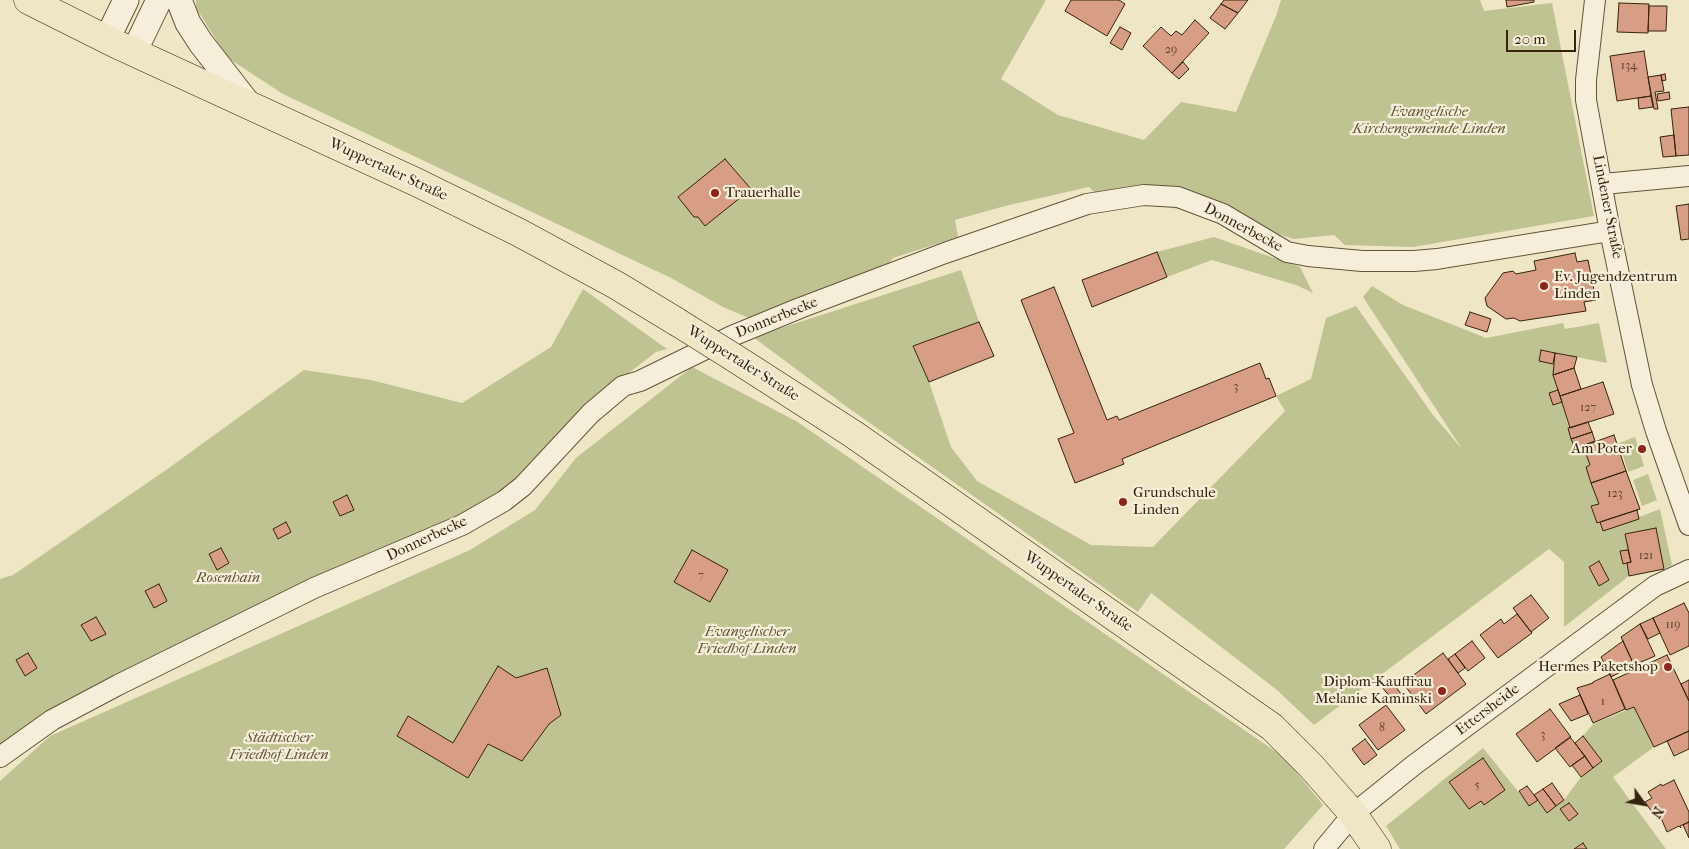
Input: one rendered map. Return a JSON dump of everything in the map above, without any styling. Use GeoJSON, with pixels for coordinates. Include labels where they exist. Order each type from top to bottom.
{"type":"FeatureCollection","features":[{"type":"Feature","properties":{"kind":"main road","name":"Wuppertaler Straße"},"geometry":{"type":"LineString","coordinates":[[28,0],[134,52],[416,182],[518,232],[624,289],[733,357],[853,434],[1272,728],[1311,766],[1353,814],[1377,849]]}},
{"type":"Feature","properties":{"kind":"street"},"geometry":{"type":"LineString","coordinates":[[107,39],[126,0]]}},
{"type":"Feature","properties":{"kind":"street"},"geometry":{"type":"LineString","coordinates":[[134,52],[160,0]]}},
{"type":"Feature","properties":{"kind":"street"},"geometry":{"type":"LineString","coordinates":[[179,0],[188,23],[201,43],[249,105]]}},
{"type":"Feature","properties":{"kind":"street","name":"Lindener Straße"},"geometry":{"type":"LineString","coordinates":[[1595,0],[1586,80],[1586,100],[1603,184],[1610,231],[1642,385],[1689,525]]}},
{"type":"Feature","properties":{"kind":"street"},"geometry":{"type":"LineString","coordinates":[[1603,184],[1689,176]]}},
{"type":"Feature","properties":{"kind":"street","name":"Donnerbecke"},"geometry":{"type":"LineString","coordinates":[[0,758],[52,720],[118,685],[298,596],[462,525],[504,501],[523,486],[591,413],[623,386],[640,381],[732,336],[800,308],[945,253],[1088,204],[1144,195],[1178,197],[1223,214],[1287,252],[1362,261],[1429,260],[1610,231]]}},
{"type":"Feature","properties":{"kind":"street","name":"Ettersheide"},"geometry":{"type":"LineString","coordinates":[[1324,849],[1353,814],[1414,766],[1655,586],[1689,570]]}},
{"type":"Feature","properties":{"kind":"green space","name":"Evangelische Kirchengemeinde Linden"},"geometry":{"type":"Polygon","coordinates":[[[196,0],[1046,0],[1001,79],[1058,115],[1144,140],[1181,102],[1236,112],[1281,0],[1480,0],[1484,11],[1552,3],[1594,216],[1413,247],[1345,245],[1334,235],[1293,239],[1228,217],[1160,206],[1108,206],[1089,187],[1005,206],[955,220],[958,237],[893,258],[880,276],[754,320],[723,307],[671,278],[283,94],[228,58],[196,8],[196,0]]]}},
{"type":"Feature","properties":{"kind":"green space"},"geometry":{"type":"Polygon","coordinates":[[[1214,237],[1300,267],[1313,293],[1296,285],[1212,260],[1167,277],[1157,252],[1214,237]]]}},
{"type":"Feature","properties":{"kind":"green space"},"geometry":{"type":"Polygon","coordinates":[[[961,270],[979,322],[913,346],[929,382],[951,447],[977,481],[1091,545],[1153,547],[1285,411],[1276,396],[1311,379],[1326,318],[1356,306],[1433,415],[1462,449],[1363,297],[1372,286],[1403,305],[1486,338],[1563,323],[1565,329],[1599,323],[1607,363],[1541,350],[1539,360],[1553,364],[1558,390],[1549,394],[1553,405],[1562,402],[1574,448],[1583,446],[1590,465],[1586,467],[1599,504],[1591,507],[1597,523],[1600,522],[1603,531],[1660,509],[1672,565],[1664,569],[1629,576],[1564,627],[1564,562],[1549,549],[1314,725],[1277,690],[1151,593],[1138,612],[847,407],[753,337],[961,270]]]}},
{"type":"Feature","properties":{"kind":"green space","name":"Rosenhain"},"geometry":{"type":"Polygon","coordinates":[[[583,289],[667,349],[656,352],[608,389],[507,492],[464,518],[49,711],[0,750],[0,579],[13,575],[166,470],[304,370],[371,380],[462,403],[551,347],[583,289]]]}},
{"type":"Feature","properties":{"kind":"green space","name":"Evangelischer Friedhof Linden"},"geometry":{"type":"Polygon","coordinates":[[[692,367],[796,421],[1285,758],[1323,805],[1284,849],[0,849],[0,781],[50,736],[470,550],[535,510],[576,458],[692,367]]]}},
{"type":"Feature","properties":{"kind":"green space"},"geometry":{"type":"Polygon","coordinates":[[[1635,437],[1644,466],[1628,472],[1619,443],[1635,437]]]}},
{"type":"Feature","properties":{"kind":"green space"},"geometry":{"type":"Polygon","coordinates":[[[1648,474],[1657,500],[1642,506],[1633,480],[1648,474]]]}},
{"type":"Feature","properties":{"kind":"green space"},"geometry":{"type":"Polygon","coordinates":[[[1634,707],[1654,747],[1613,777],[1666,849],[1586,849],[1582,843],[1574,849],[1400,849],[1386,826],[1483,748],[1529,805],[1538,800],[1547,812],[1564,800],[1581,777],[1601,762],[1583,736],[1593,724],[1634,707]]]}},
{"type":"Feature","properties":{"kind":"building"},"geometry":{"type":"Polygon","coordinates":[[[1071,0],[1119,0],[1125,4],[1107,36],[1065,11],[1071,0]]]}},
{"type":"Feature","properties":{"kind":"building"},"geometry":{"type":"Polygon","coordinates":[[[1224,0],[1248,0],[1238,13],[1221,4],[1224,0]]]}},
{"type":"Feature","properties":{"kind":"building"},"geometry":{"type":"Polygon","coordinates":[[[1506,0],[1534,0],[1534,2],[1507,7],[1506,0]]]}},
{"type":"Feature","properties":{"kind":"building"},"geometry":{"type":"Polygon","coordinates":[[[1619,3],[1649,4],[1648,33],[1617,32],[1619,3]]]}},
{"type":"Feature","properties":{"kind":"building"},"geometry":{"type":"Polygon","coordinates":[[[1221,4],[1238,13],[1225,29],[1210,18],[1221,4]]]}},
{"type":"Feature","properties":{"kind":"building"},"geometry":{"type":"Polygon","coordinates":[[[1649,6],[1667,6],[1666,31],[1648,31],[1649,6]]]}},
{"type":"Feature","properties":{"kind":"building"},"geometry":{"type":"Polygon","coordinates":[[[1195,20],[1209,33],[1172,73],[1143,46],[1161,27],[1171,36],[1176,31],[1182,35],[1195,20]]]}},
{"type":"Feature","properties":{"kind":"building"},"geometry":{"type":"Polygon","coordinates":[[[1120,27],[1131,33],[1122,50],[1110,43],[1120,27]]]}},
{"type":"Feature","properties":{"kind":"building"},"geometry":{"type":"Polygon","coordinates":[[[1644,51],[1651,96],[1617,101],[1610,56],[1644,51]]]}},
{"type":"Feature","properties":{"kind":"building"},"geometry":{"type":"Polygon","coordinates":[[[1183,62],[1189,69],[1179,79],[1172,73],[1183,62]]]}},
{"type":"Feature","properties":{"kind":"building"},"geometry":{"type":"Polygon","coordinates":[[[1665,74],[1666,80],[1662,81],[1661,75],[1665,74]]]}},
{"type":"Feature","properties":{"kind":"building"},"geometry":{"type":"Polygon","coordinates":[[[1661,75],[1664,91],[1655,92],[1658,109],[1654,109],[1648,77],[1661,75]]]}},
{"type":"Feature","properties":{"kind":"building"},"geometry":{"type":"Polygon","coordinates":[[[1669,92],[1670,99],[1658,101],[1657,94],[1669,92]]]}},
{"type":"Feature","properties":{"kind":"building"},"geometry":{"type":"Polygon","coordinates":[[[1651,96],[1653,107],[1639,109],[1638,98],[1651,96]]]}},
{"type":"Feature","properties":{"kind":"building"},"geometry":{"type":"Polygon","coordinates":[[[1689,107],[1689,155],[1676,156],[1671,109],[1689,107]]]}},
{"type":"Feature","properties":{"kind":"building"},"geometry":{"type":"Polygon","coordinates":[[[1674,135],[1676,156],[1663,157],[1660,137],[1674,135]]]}},
{"type":"Feature","properties":{"kind":"building","name":"Trauerhalle"},"geometry":{"type":"Polygon","coordinates":[[[725,159],[751,189],[705,226],[698,217],[694,217],[678,197],[725,159]]]}},
{"type":"Feature","properties":{"kind":"building"},"geometry":{"type":"Polygon","coordinates":[[[1689,204],[1689,239],[1681,240],[1676,206],[1689,204]]]}},
{"type":"Feature","properties":{"kind":"building"},"geometry":{"type":"Polygon","coordinates":[[[1157,252],[1167,277],[1092,307],[1082,280],[1157,252]]]}},
{"type":"Feature","properties":{"kind":"building","name":"Ev. Jugendzentrum Linden"},"geometry":{"type":"Polygon","coordinates":[[[1575,253],[1577,262],[1588,260],[1596,300],[1584,302],[1586,311],[1520,321],[1514,318],[1506,319],[1487,306],[1485,298],[1503,273],[1513,271],[1516,274],[1536,270],[1534,261],[1575,253]]]}},
{"type":"Feature","properties":{"kind":"building"},"geometry":{"type":"Polygon","coordinates":[[[1054,287],[1107,420],[1117,416],[1119,420],[1260,363],[1266,379],[1269,378],[1276,396],[1122,459],[1124,464],[1075,483],[1058,439],[1074,433],[1021,300],[1054,287]]]}},
{"type":"Feature","properties":{"kind":"building"},"geometry":{"type":"Polygon","coordinates":[[[1470,312],[1491,319],[1487,332],[1465,325],[1470,312]]]}},
{"type":"Feature","properties":{"kind":"building"},"geometry":{"type":"Polygon","coordinates":[[[979,322],[994,356],[929,382],[913,346],[979,322]]]}},
{"type":"Feature","properties":{"kind":"building"},"geometry":{"type":"Polygon","coordinates":[[[1541,350],[1555,353],[1553,364],[1539,361],[1541,350]]]}},
{"type":"Feature","properties":{"kind":"building"},"geometry":{"type":"Polygon","coordinates":[[[1555,353],[1577,357],[1574,368],[1553,375],[1555,353]]]}},
{"type":"Feature","properties":{"kind":"building"},"geometry":{"type":"Polygon","coordinates":[[[1574,368],[1581,389],[1560,396],[1553,375],[1574,368]]]}},
{"type":"Feature","properties":{"kind":"building"},"geometry":{"type":"Polygon","coordinates":[[[1603,382],[1614,414],[1570,428],[1560,396],[1603,382]]]}},
{"type":"Feature","properties":{"kind":"building"},"geometry":{"type":"Polygon","coordinates":[[[1558,390],[1562,402],[1553,405],[1549,393],[1558,390]]]}},
{"type":"Feature","properties":{"kind":"building"},"geometry":{"type":"Polygon","coordinates":[[[1588,422],[1592,432],[1571,439],[1568,428],[1588,422]]]}},
{"type":"Feature","properties":{"kind":"building"},"geometry":{"type":"Polygon","coordinates":[[[1592,432],[1595,441],[1575,448],[1571,439],[1592,432]]]}},
{"type":"Feature","properties":{"kind":"building"},"geometry":{"type":"Polygon","coordinates":[[[1614,435],[1626,471],[1591,483],[1586,467],[1590,465],[1583,446],[1614,435]]]}},
{"type":"Feature","properties":{"kind":"building"},"geometry":{"type":"Polygon","coordinates":[[[1626,471],[1640,509],[1597,523],[1591,506],[1599,504],[1591,483],[1626,471]]]}},
{"type":"Feature","properties":{"kind":"building"},"geometry":{"type":"Polygon","coordinates":[[[347,495],[354,510],[340,516],[333,502],[347,495]]]}},
{"type":"Feature","properties":{"kind":"building"},"geometry":{"type":"Polygon","coordinates":[[[1637,510],[1639,519],[1603,531],[1600,522],[1637,510]]]}},
{"type":"Feature","properties":{"kind":"building"},"geometry":{"type":"Polygon","coordinates":[[[286,522],[291,532],[278,539],[273,529],[286,522]]]}},
{"type":"Feature","properties":{"kind":"building"},"geometry":{"type":"Polygon","coordinates":[[[1656,528],[1664,569],[1629,576],[1627,563],[1631,562],[1625,534],[1656,528]]]}},
{"type":"Feature","properties":{"kind":"building"},"geometry":{"type":"Polygon","coordinates":[[[221,548],[229,563],[217,570],[209,554],[221,548]]]}},
{"type":"Feature","properties":{"kind":"building"},"geometry":{"type":"Polygon","coordinates":[[[692,550],[728,570],[710,602],[674,582],[692,550]]]}},
{"type":"Feature","properties":{"kind":"building"},"geometry":{"type":"Polygon","coordinates":[[[1628,550],[1631,562],[1623,564],[1620,551],[1628,550]]]}},
{"type":"Feature","properties":{"kind":"building"},"geometry":{"type":"Polygon","coordinates":[[[1599,561],[1609,580],[1599,586],[1589,567],[1599,561]]]}},
{"type":"Feature","properties":{"kind":"building"},"geometry":{"type":"Polygon","coordinates":[[[159,584],[167,601],[154,608],[145,591],[159,584]]]}},
{"type":"Feature","properties":{"kind":"building"},"geometry":{"type":"Polygon","coordinates":[[[1531,595],[1549,618],[1531,632],[1513,608],[1531,595]]]}},
{"type":"Feature","properties":{"kind":"building"},"geometry":{"type":"Polygon","coordinates":[[[1684,603],[1689,613],[1689,646],[1670,655],[1653,618],[1684,603]]]}},
{"type":"Feature","properties":{"kind":"building"},"geometry":{"type":"Polygon","coordinates":[[[1517,614],[1532,633],[1498,658],[1480,635],[1501,619],[1504,624],[1517,614]]]}},
{"type":"Feature","properties":{"kind":"building"},"geometry":{"type":"Polygon","coordinates":[[[96,617],[106,634],[91,641],[81,625],[96,617]]]}},
{"type":"Feature","properties":{"kind":"building"},"geometry":{"type":"Polygon","coordinates":[[[1653,618],[1660,633],[1648,639],[1640,624],[1653,618]]]}},
{"type":"Feature","properties":{"kind":"building"},"geometry":{"type":"Polygon","coordinates":[[[1640,624],[1655,656],[1634,665],[1621,637],[1640,624]]]}},
{"type":"Feature","properties":{"kind":"building"},"geometry":{"type":"Polygon","coordinates":[[[1472,641],[1485,658],[1468,671],[1455,654],[1472,641]]]}},
{"type":"Feature","properties":{"kind":"building"},"geometry":{"type":"Polygon","coordinates":[[[1623,641],[1634,665],[1611,677],[1601,657],[1623,641]]]}},
{"type":"Feature","properties":{"kind":"building"},"geometry":{"type":"Polygon","coordinates":[[[28,653],[37,668],[25,676],[16,660],[28,653]]]}},
{"type":"Feature","properties":{"kind":"building"},"geometry":{"type":"Polygon","coordinates":[[[1443,653],[1466,684],[1426,714],[1403,683],[1443,653]]]}},
{"type":"Feature","properties":{"kind":"building"},"geometry":{"type":"Polygon","coordinates":[[[1455,654],[1465,668],[1458,673],[1448,659],[1455,654]]]}},
{"type":"Feature","properties":{"kind":"building"},"geometry":{"type":"Polygon","coordinates":[[[1667,655],[1689,701],[1689,731],[1654,747],[1634,707],[1626,710],[1613,680],[1667,655]]]}},
{"type":"Feature","properties":{"kind":"building"},"geometry":{"type":"Polygon","coordinates":[[[498,666],[516,678],[547,668],[561,715],[549,724],[522,761],[488,744],[468,778],[397,736],[408,716],[453,743],[498,666]]]}},
{"type":"Feature","properties":{"kind":"building"},"geometry":{"type":"Polygon","coordinates":[[[1610,674],[1625,709],[1593,723],[1577,688],[1593,683],[1610,674]]]}},
{"type":"Feature","properties":{"kind":"building"},"geometry":{"type":"Polygon","coordinates":[[[1390,680],[1403,696],[1395,703],[1382,687],[1390,680]]]}},
{"type":"Feature","properties":{"kind":"building"},"geometry":{"type":"Polygon","coordinates":[[[1689,680],[1689,701],[1681,684],[1689,680]]]}},
{"type":"Feature","properties":{"kind":"building"},"geometry":{"type":"Polygon","coordinates":[[[1580,695],[1588,714],[1571,721],[1559,704],[1580,695]]]}},
{"type":"Feature","properties":{"kind":"building"},"geometry":{"type":"Polygon","coordinates":[[[1386,705],[1405,730],[1378,750],[1359,725],[1386,705]]]}},
{"type":"Feature","properties":{"kind":"building"},"geometry":{"type":"Polygon","coordinates":[[[1550,709],[1571,737],[1537,762],[1516,734],[1550,709]]]}},
{"type":"Feature","properties":{"kind":"building"},"geometry":{"type":"Polygon","coordinates":[[[1689,731],[1689,749],[1674,756],[1667,741],[1689,731]]]}},
{"type":"Feature","properties":{"kind":"building"},"geometry":{"type":"Polygon","coordinates":[[[1583,736],[1602,761],[1593,768],[1575,743],[1583,736]]]}},
{"type":"Feature","properties":{"kind":"building"},"geometry":{"type":"Polygon","coordinates":[[[1570,737],[1585,756],[1570,767],[1555,748],[1570,737]]]}},
{"type":"Feature","properties":{"kind":"building"},"geometry":{"type":"Polygon","coordinates":[[[1365,739],[1377,755],[1364,765],[1352,749],[1365,739]]]}},
{"type":"Feature","properties":{"kind":"building"},"geometry":{"type":"Polygon","coordinates":[[[1585,756],[1593,768],[1581,777],[1572,765],[1585,756]]]}},
{"type":"Feature","properties":{"kind":"building"},"geometry":{"type":"Polygon","coordinates":[[[1483,758],[1505,790],[1484,805],[1481,801],[1469,809],[1449,782],[1483,758]]]}},
{"type":"Feature","properties":{"kind":"building"},"geometry":{"type":"Polygon","coordinates":[[[1674,780],[1689,812],[1689,822],[1680,826],[1681,828],[1679,826],[1667,832],[1661,818],[1657,819],[1645,802],[1652,798],[1648,792],[1661,784],[1662,786],[1674,780]]]}},
{"type":"Feature","properties":{"kind":"building"},"geometry":{"type":"Polygon","coordinates":[[[1552,783],[1564,800],[1556,806],[1543,789],[1552,783]]]}},
{"type":"Feature","properties":{"kind":"building"},"geometry":{"type":"Polygon","coordinates":[[[1527,786],[1538,800],[1529,806],[1519,791],[1527,786]]]}},
{"type":"Feature","properties":{"kind":"building"},"geometry":{"type":"Polygon","coordinates":[[[1543,789],[1556,806],[1547,813],[1534,795],[1543,789]]]}},
{"type":"Feature","properties":{"kind":"building"},"geometry":{"type":"Polygon","coordinates":[[[1569,803],[1578,814],[1569,821],[1560,809],[1569,803]]]}},
{"type":"Feature","properties":{"kind":"building"},"geometry":{"type":"Polygon","coordinates":[[[1689,822],[1689,838],[1683,825],[1689,822]]]}},
{"type":"Feature","properties":{"kind":"building"},"geometry":{"type":"Polygon","coordinates":[[[1583,843],[1587,849],[1574,849],[1583,843]]]}},
{"type":"Feature","properties":{"kind":"place","name":"Trauerhalle"},"geometry":{"type":"Point","coordinates":[715,193]}},
{"type":"Feature","properties":{"kind":"place","name":"Ev. Jugendzentrum Linden"},"geometry":{"type":"Point","coordinates":[1544,286]}},
{"type":"Feature","properties":{"kind":"place","name":"Am Poter"},"geometry":{"type":"Point","coordinates":[1642,449]}},
{"type":"Feature","properties":{"kind":"place","name":"Grundschule Linden"},"geometry":{"type":"Point","coordinates":[1123,502]}},
{"type":"Feature","properties":{"kind":"place","name":"Hermes Paketshop"},"geometry":{"type":"Point","coordinates":[1668,667]}},
{"type":"Feature","properties":{"kind":"place","name":"Diplom-Kauffrau Melanie Kaminski"},"geometry":{"type":"Point","coordinates":[1442,691]}},
{"type":"Feature","properties":{"kind":"park label","name":"Städtischer Friedhof Linden"},"geometry":{"type":"Point","coordinates":[279,746]}}]}
